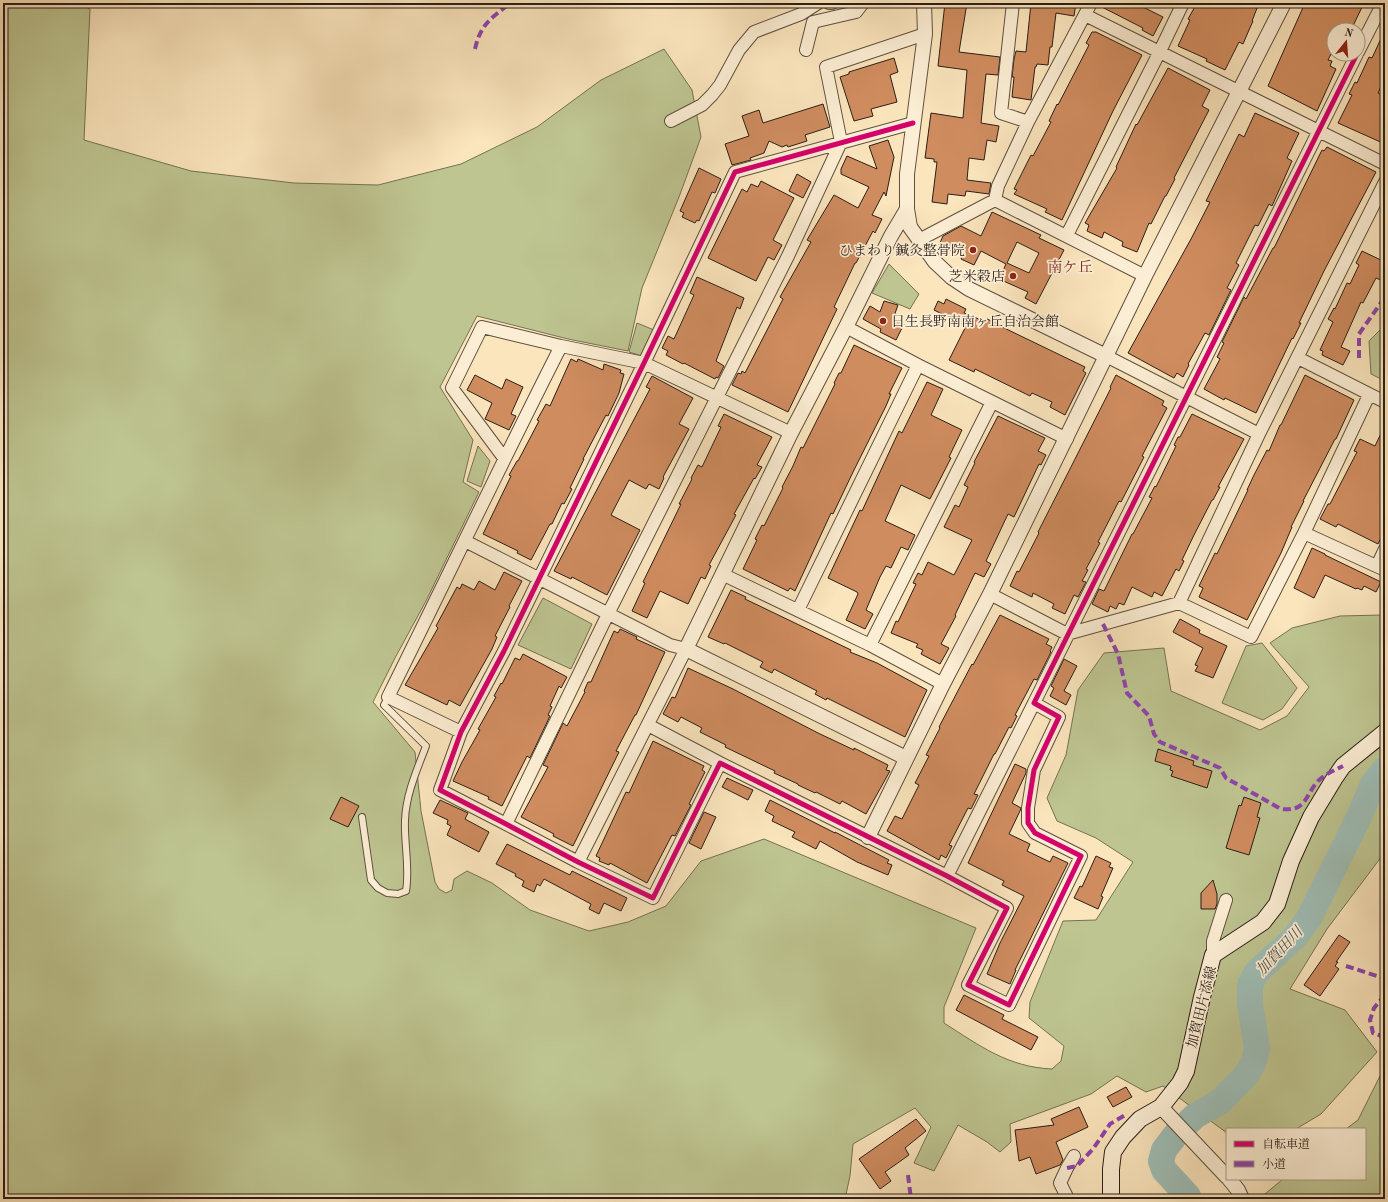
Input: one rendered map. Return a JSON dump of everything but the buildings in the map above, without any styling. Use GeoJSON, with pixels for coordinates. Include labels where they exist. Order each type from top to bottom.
{"type":"FeatureCollection","features":[{"type":"Feature","properties":{"kind":"main road","name":"加賀田片添線"},"geometry":{"type":"LineString","coordinates":[[1111,1199],[1111,1170],[1113,1152],[1123,1137],[1140,1119],[1164,1111],[1186,1072],[1202,997],[1213,955],[1263,922],[1277,904],[1291,861],[1311,817],[1334,780],[1343,766],[1385,732]]}},
{"type":"Feature","properties":{"kind":"street"},"geometry":{"type":"LineString","coordinates":[[671,121],[702,105],[712,95],[720,85],[740,50],[754,32],[801,14],[818,3]]}},
{"type":"Feature","properties":{"kind":"street"},"geometry":{"type":"LineString","coordinates":[[806,50],[813,22],[856,12],[863,3]]}},
{"type":"Feature","properties":{"kind":"street"},"geometry":{"type":"LineString","coordinates":[[924,3],[925,34],[907,174],[906,209],[910,227],[935,262],[951,277],[970,289],[1259,434]]}},
{"type":"Feature","properties":{"kind":"street"},"geometry":{"type":"LineString","coordinates":[[1013,3],[1001,113],[1028,122]]}},
{"type":"Feature","properties":{"kind":"street"},"geometry":{"type":"LineString","coordinates":[[995,200],[998,186],[1028,122],[1090,3]]}},
{"type":"Feature","properties":{"kind":"street"},"geometry":{"type":"LineString","coordinates":[[1066,235],[1160,52],[1183,3]]}},
{"type":"Feature","properties":{"kind":"street"},"geometry":{"type":"LineString","coordinates":[[868,836],[1067,439],[1145,276],[1284,3]]}},
{"type":"Feature","properties":{"kind":"street"},"geometry":{"type":"LineString","coordinates":[[1366,35],[1382,3]]}},
{"type":"Feature","properties":{"kind":"street"},"geometry":{"type":"LineString","coordinates":[[1085,15],[1385,164]]}},
{"type":"Feature","properties":{"kind":"street"},"geometry":{"type":"LineString","coordinates":[[506,824],[608,614],[788,256],[841,142],[826,67],[925,34]]}},
{"type":"Feature","properties":{"kind":"street"},"geometry":{"type":"LineString","coordinates":[[947,876],[1352,62]]}},
{"type":"Feature","properties":{"kind":"street"},"geometry":{"type":"LineString","coordinates":[[720,763],[653,898],[578,862],[440,790],[461,732],[504,650],[735,172],[913,123]]}},
{"type":"Feature","properties":{"kind":"street"},"geometry":{"type":"LineString","coordinates":[[1179,603],[1259,434],[1385,182]]}},
{"type":"Feature","properties":{"kind":"street"},"geometry":{"type":"LineString","coordinates":[[995,200],[1145,276]]}},
{"type":"Feature","properties":{"kind":"street"},"geometry":{"type":"LineString","coordinates":[[919,240],[995,200]]}},
{"type":"Feature","properties":{"kind":"street"},"geometry":{"type":"LineString","coordinates":[[578,862],[686,650],[791,433],[906,209]]}},
{"type":"Feature","properties":{"kind":"street"},"geometry":{"type":"LineString","coordinates":[[504,458],[452,388],[482,327],[561,346],[644,363],[791,433]]}},
{"type":"Feature","properties":{"kind":"street"},"geometry":{"type":"LineString","coordinates":[[846,327],[918,365],[1067,439]]}},
{"type":"Feature","properties":{"kind":"street"},"geometry":{"type":"LineString","coordinates":[[461,732],[388,697],[466,541],[504,458],[561,346]]}},
{"type":"Feature","properties":{"kind":"street"},"geometry":{"type":"LineString","coordinates":[[1298,358],[1385,402]]}},
{"type":"Feature","properties":{"kind":"street"},"geometry":{"type":"LineString","coordinates":[[798,610],[918,365]]}},
{"type":"Feature","properties":{"kind":"street"},"geometry":{"type":"LineString","coordinates":[[990,594],[1067,634],[1179,603],[1251,637],[1304,533],[1369,395]]}},
{"type":"Feature","properties":{"kind":"street"},"geometry":{"type":"LineString","coordinates":[[870,645],[992,402]]}},
{"type":"Feature","properties":{"kind":"street"},"geometry":{"type":"LineString","coordinates":[[1304,533],[1381,568],[1385,549]]}},
{"type":"Feature","properties":{"kind":"street"},"geometry":{"type":"LineString","coordinates":[[466,541],[670,645],[686,650],[906,758]]}},
{"type":"Feature","properties":{"kind":"street"},"geometry":{"type":"LineString","coordinates":[[722,574],[870,645],[943,684]]}},
{"type":"Feature","properties":{"kind":"street"},"geometry":{"type":"LineString","coordinates":[[648,725],[720,763],[947,876],[1007,908],[968,985],[1009,1005],[1081,856],[1035,833],[1028,823],[1028,808],[1034,770],[1059,717],[1034,703]]}},
{"type":"Feature","properties":{"kind":"street"},"geometry":{"type":"LineString","coordinates":[[1213,955],[1213,940],[1226,900]]}},
{"type":"Feature","properties":{"kind":"street"},"geometry":{"type":"LineString","coordinates":[[1164,1111],[1226,1176]]}},
{"type":"Feature","properties":{"kind":"street"},"geometry":{"type":"LineString","coordinates":[[1068,1199],[1060,1183],[1074,1156]]}},
{"type":"Feature","properties":{"kind":"street"},"geometry":{"type":"LineString","coordinates":[[1230,1180],[1238,1190],[1242,1199]]}},
{"type":"Feature","properties":{"kind":"lane"},"geometry":{"type":"LineString","coordinates":[[362,817],[371,880],[378,888],[387,893],[398,894],[406,891],[408,878],[405,821],[407,799],[426,746],[384,705],[388,697]]}},
{"type":"Feature","properties":{"kind":"green space"},"geometry":{"type":"Polygon","coordinates":[[[3,3],[77,3],[90,9],[84,140],[191,171],[294,183],[378,185],[461,164],[537,127],[601,80],[664,49],[692,90],[701,137],[679,197],[642,288],[628,351],[568,339],[477,316],[440,387],[473,440],[463,482],[479,492],[426,601],[373,702],[415,752],[421,811],[435,882],[439,889],[446,893],[452,890],[454,879],[467,871],[492,883],[530,910],[589,931],[628,922],[666,906],[701,861],[764,839],[976,928],[944,1007],[944,1023],[982,1047],[1008,1060],[1036,1067],[1052,1069],[1061,1061],[1064,1046],[1029,1018],[1030,1002],[1063,921],[1096,920],[1133,862],[1096,838],[1057,821],[1047,798],[1066,755],[1078,690],[1104,653],[1164,648],[1171,691],[1260,730],[1287,716],[1309,687],[1270,643],[1292,628],[1340,616],[1385,616],[1385,852],[1327,929],[1290,989],[1345,1010],[1377,1052],[1321,1114],[1298,1128],[1226,1128],[1226,1132],[1163,1086],[1146,1092],[1117,1076],[1091,1094],[1010,1124],[1011,1142],[1000,1152],[987,1142],[958,1125],[934,1171],[914,1163],[931,1127],[915,1108],[853,1144],[850,1176],[845,1199],[3,1199],[3,3]]]}},
{"type":"Feature","properties":{"kind":"green space"},"geometry":{"type":"Polygon","coordinates":[[[889,264],[919,294],[910,309],[872,293],[889,264]]]}},
{"type":"Feature","properties":{"kind":"green space"},"geometry":{"type":"Polygon","coordinates":[[[637,323],[654,330],[642,356],[629,352],[637,323]]]}},
{"type":"Feature","properties":{"kind":"green space"},"geometry":{"type":"Polygon","coordinates":[[[1385,325],[1385,381],[1371,374],[1369,341],[1385,325]]]}},
{"type":"Feature","properties":{"kind":"green space"},"geometry":{"type":"Polygon","coordinates":[[[478,446],[490,461],[481,487],[467,481],[478,446]]]}},
{"type":"Feature","properties":{"kind":"green space"},"geometry":{"type":"Polygon","coordinates":[[[543,598],[592,624],[571,669],[518,645],[543,598]]]}},
{"type":"Feature","properties":{"kind":"green space"},"geometry":{"type":"Polygon","coordinates":[[[1262,643],[1297,688],[1282,709],[1263,720],[1222,703],[1246,646],[1262,643]]]}},
{"type":"Feature","properties":{"kind":"green space"},"geometry":{"type":"Polygon","coordinates":[[[1385,1066],[1385,1199],[1259,1199],[1282,1180],[1366,1180],[1366,1128],[1347,1128],[1358,1120],[1385,1066]]]}},
{"type":"Feature","properties":{"kind":"waterway","name":"加賀田川"},"geometry":{"type":"LineString","coordinates":[[1189,1199],[1188,1196],[1164,1170],[1161,1161],[1164,1150],[1177,1133],[1195,1116],[1221,1101],[1247,1074],[1254,1061],[1257,1048],[1250,1004],[1250,985],[1256,973],[1295,937],[1309,918],[1358,819],[1373,784],[1385,769]]}},
{"type":"Feature","properties":{"kind":"marked path"},"geometry":{"type":"LineString","coordinates":[[475,49],[477,40],[484,27],[510,3]]}},
{"type":"Feature","properties":{"kind":"marked path"},"geometry":{"type":"LineString","coordinates":[[1359,358],[1359,334],[1385,297]]}},
{"type":"Feature","properties":{"kind":"marked path"},"geometry":{"type":"LineString","coordinates":[[1103,624],[1118,654],[1127,693],[1149,716],[1154,734],[1160,742],[1220,768],[1226,778],[1281,809],[1296,808],[1301,805],[1318,781],[1327,774],[1343,766]]}},
{"type":"Feature","properties":{"kind":"marked path"},"geometry":{"type":"LineString","coordinates":[[1346,966],[1383,978],[1385,976]]}},
{"type":"Feature","properties":{"kind":"marked path"},"geometry":{"type":"LineString","coordinates":[[1385,995],[1374,1008],[1370,1020],[1373,1033],[1385,1037]]}},
{"type":"Feature","properties":{"kind":"marked path"},"geometry":{"type":"LineString","coordinates":[[1067,1168],[1077,1166],[1093,1149],[1110,1124],[1127,1114]]}},
{"type":"Feature","properties":{"kind":"marked path"},"geometry":{"type":"LineString","coordinates":[[908,1175],[911,1199]]}},
{"type":"Feature","properties":{"kind":"cycle path"},"geometry":{"type":"LineString","coordinates":[[913,123],[735,172],[504,651],[461,732],[440,790],[578,862],[653,898],[720,763],[947,876],[1007,908],[968,985],[1009,1005],[1081,856],[1035,833],[1028,823],[1028,808],[1034,770],[1059,717],[1034,703],[1353,62]]}},
{"type":"Feature","properties":{"kind":"place","name":"ひまわり鍼灸整骨院"},"geometry":{"type":"Point","coordinates":[973,250]}},
{"type":"Feature","properties":{"kind":"place","name":"芝米穀店"},"geometry":{"type":"Point","coordinates":[1013,276]}},
{"type":"Feature","properties":{"kind":"place","name":"日生長野南南ヶ丘自治会館"},"geometry":{"type":"Point","coordinates":[883,321]}},
{"type":"Feature","properties":{"kind":"district","name":"南ケ丘"},"geometry":{"type":"Point","coordinates":[1070,267]}}]}
